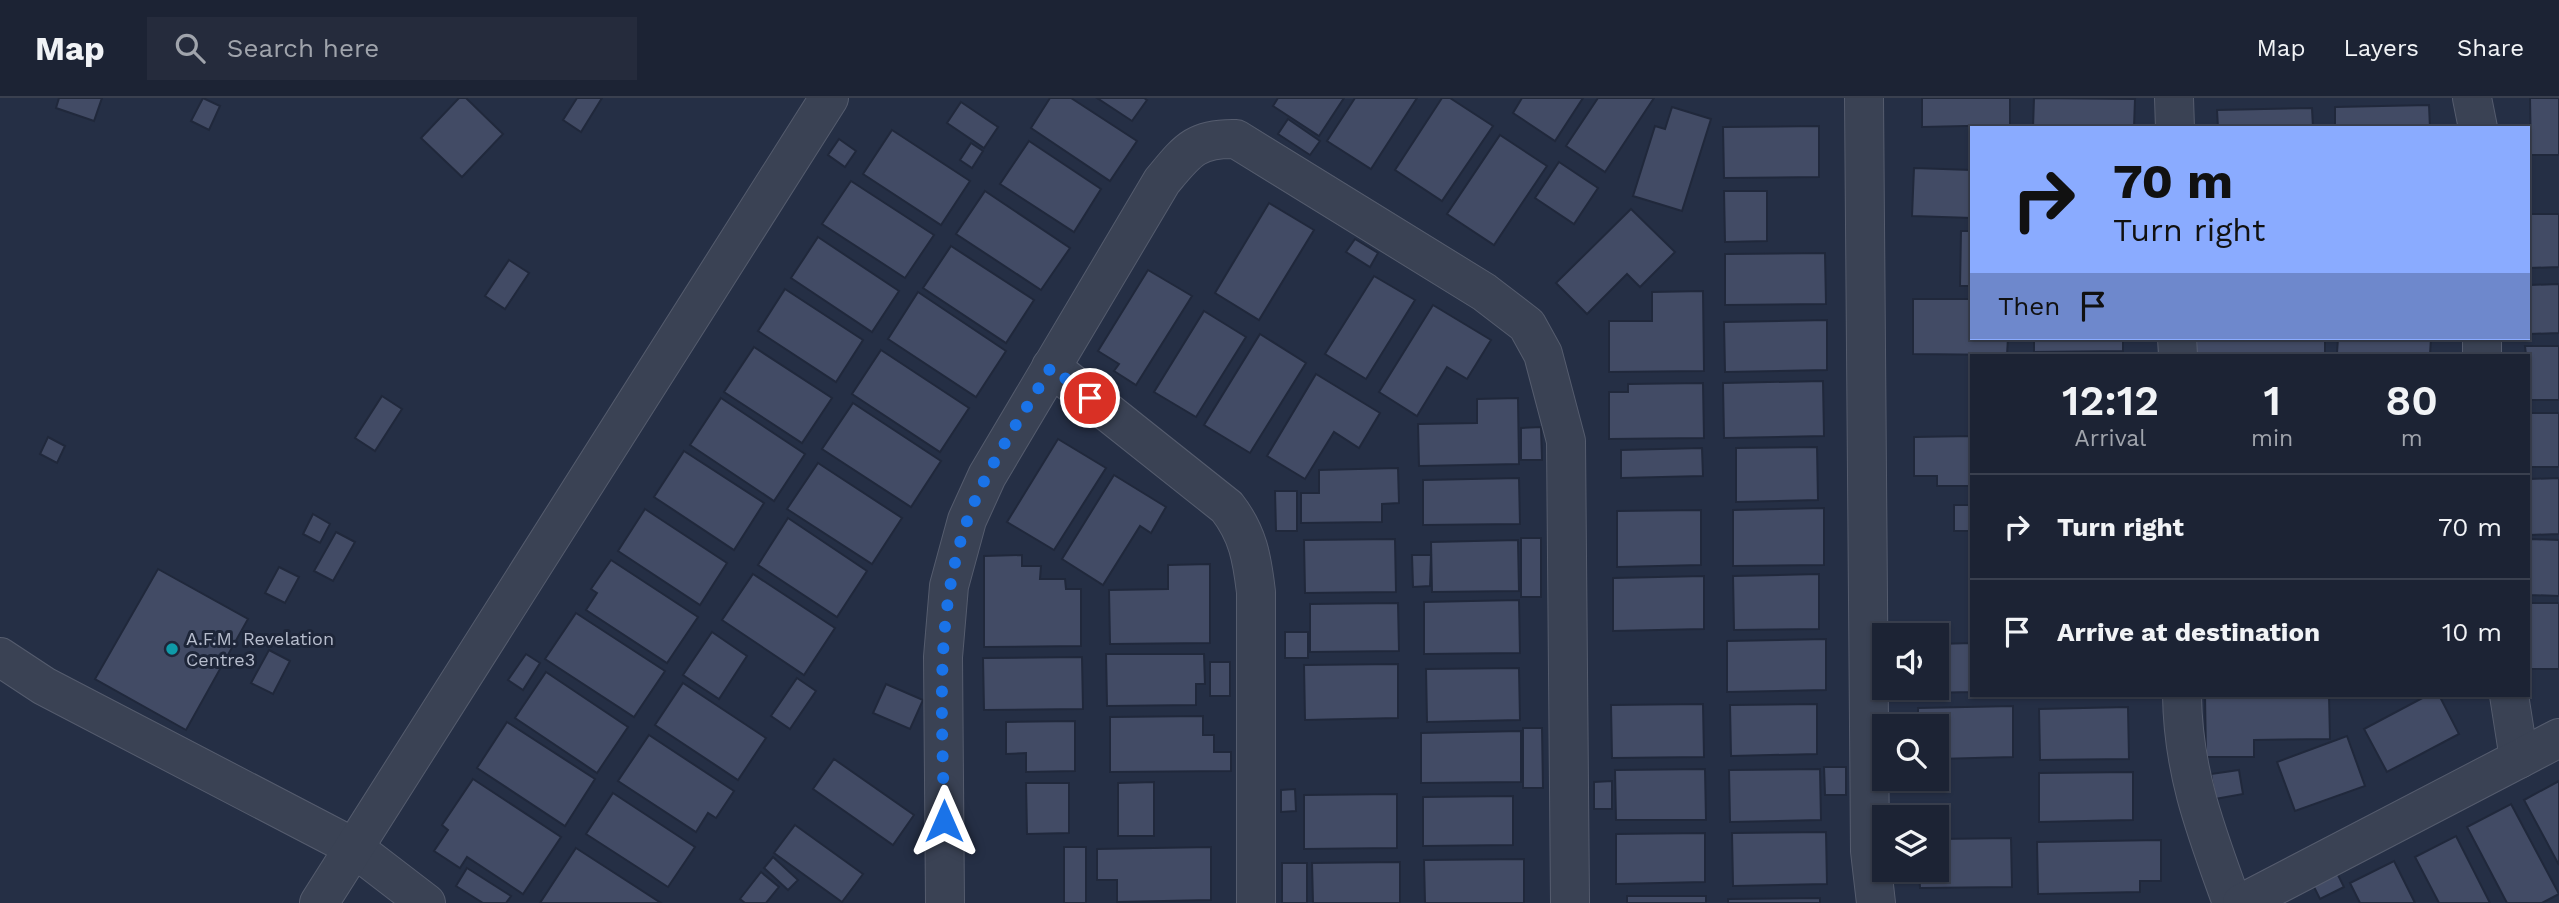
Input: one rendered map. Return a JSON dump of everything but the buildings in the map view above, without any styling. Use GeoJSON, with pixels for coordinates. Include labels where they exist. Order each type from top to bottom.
{"type":"FeatureCollection","features":[{"type":"Feature","properties":{"kind":"street"},"geometry":{"type":"LineString","coordinates":[[318,903],[829,98]]}},
{"type":"Feature","properties":{"kind":"street"},"geometry":{"type":"LineString","coordinates":[[1864,98],[1870,851],[1876,903]]}},
{"type":"Feature","properties":{"kind":"street"},"geometry":{"type":"LineString","coordinates":[[2174,98],[2175,126]]}},
{"type":"Feature","properties":{"kind":"street"},"geometry":{"type":"LineString","coordinates":[[2472,98],[2478,126]]}},
{"type":"Feature","properties":{"kind":"street"},"geometry":{"type":"LineString","coordinates":[[945,903],[943,657],[949,586],[967,520],[1051,367],[1162,181],[1185,154],[1210,138],[1236,139],[1484,292],[1528,326],[1543,354],[1566,442],[1570,903]]}},
{"type":"Feature","properties":{"kind":"street"},"geometry":{"type":"LineString","coordinates":[[1051,367],[1227,507],[1241,524],[1251,547],[1256,592],[1256,903]]}},
{"type":"Feature","properties":{"kind":"street"},"geometry":{"type":"LineString","coordinates":[[0,657],[44,686],[353,847],[426,903]]}},
{"type":"Feature","properties":{"kind":"street"},"geometry":{"type":"LineString","coordinates":[[2182,697],[2182,729],[2193,794],[2232,903]]}},
{"type":"Feature","properties":{"kind":"street"},"geometry":{"type":"LineString","coordinates":[[2509,697],[2519,759]]}},
{"type":"Feature","properties":{"kind":"street"},"geometry":{"type":"LineString","coordinates":[[2242,903],[2559,738]]}},
{"type":"Feature","properties":{"kind":"place","name":"A.F.M. Revelation Centre3"},"geometry":{"type":"Point","coordinates":[172,649]}},
{"type":"Feature","properties":{"kind":"route"},"geometry":{"type":"LineString","coordinates":[[944,821],[943,657],[949,586],[967,520],[987,476],[1051,367],[1090,398]]}}]}
